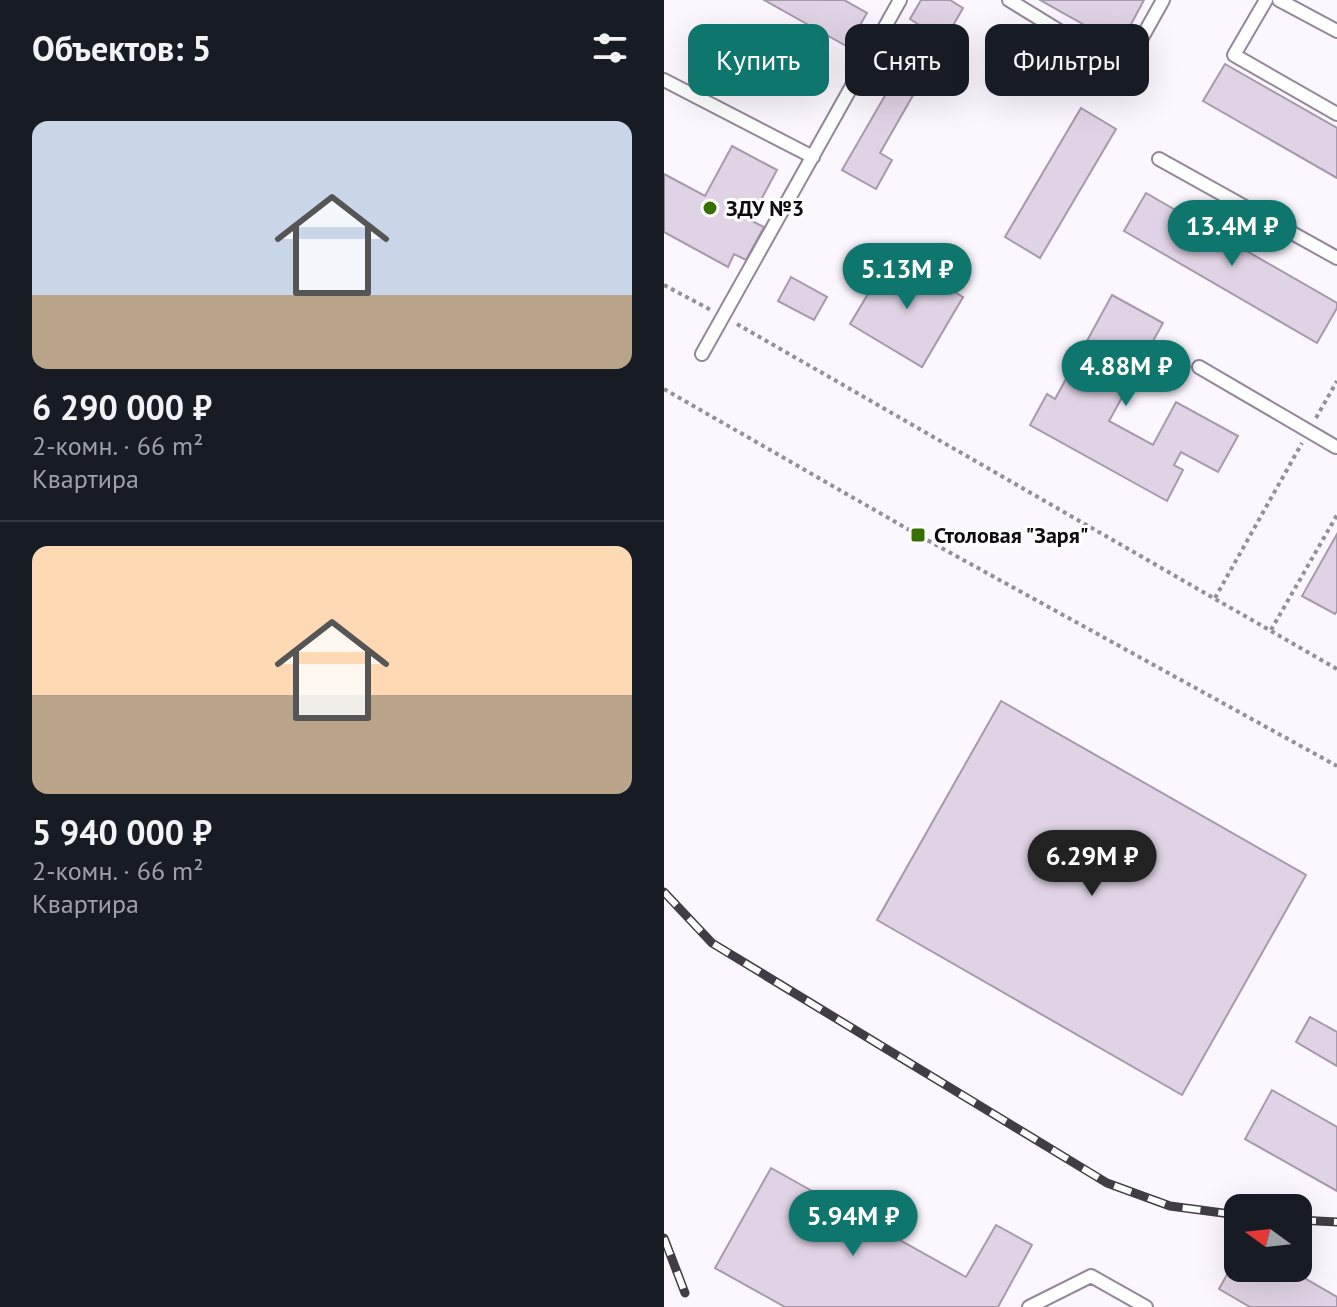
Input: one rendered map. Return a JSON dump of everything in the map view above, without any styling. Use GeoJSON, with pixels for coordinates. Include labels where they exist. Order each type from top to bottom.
{"type":"FeatureCollection","features":[{"type":"Feature","properties":{"kind":"lane"},"geometry":{"type":"LineString","coordinates":[[702,354],[900,0]]}},
{"type":"Feature","properties":{"kind":"lane"},"geometry":{"type":"LineString","coordinates":[[1009,0],[1048,24]]}},
{"type":"Feature","properties":{"kind":"lane"},"geometry":{"type":"LineString","coordinates":[[1149,25],[1163,0]]}},
{"type":"Feature","properties":{"kind":"lane"},"geometry":{"type":"LineString","coordinates":[[1266,0],[1234,55],[1337,114]]}},
{"type":"Feature","properties":{"kind":"lane"},"geometry":{"type":"LineString","coordinates":[[1279,0],[1337,31]]}},
{"type":"Feature","properties":{"kind":"lane"},"geometry":{"type":"LineString","coordinates":[[664,80],[813,157]]}},
{"type":"Feature","properties":{"kind":"lane"},"geometry":{"type":"LineString","coordinates":[[1159,159],[1337,258]]}},
{"type":"Feature","properties":{"kind":"lane"},"geometry":{"type":"LineString","coordinates":[[1199,367],[1336,447]]}},
{"type":"Feature","properties":{"kind":"lane"},"geometry":{"type":"LineString","coordinates":[[1029,1307],[1091,1276],[1146,1307]]}},
{"type":"Feature","properties":{"kind":"path"},"geometry":{"type":"LineString","coordinates":[[664,285],[724,316],[1337,669]]}},
{"type":"Feature","properties":{"kind":"path"},"geometry":{"type":"LineString","coordinates":[[1215,598],[1337,381]]}},
{"type":"Feature","properties":{"kind":"path"},"geometry":{"type":"LineString","coordinates":[[664,389],[918,535],[1337,766]]}},
{"type":"Feature","properties":{"kind":"path"},"geometry":{"type":"LineString","coordinates":[[1271,630],[1337,515]]}},
{"type":"Feature","properties":{"kind":"building"},"geometry":{"type":"Polygon","coordinates":[[[764,0],[844,0],[867,13],[861,24],[845,24],[845,45],[829,36],[829,24],[807,24],[764,0]]]}},
{"type":"Feature","properties":{"kind":"building"},"geometry":{"type":"Polygon","coordinates":[[[921,0],[950,0],[963,8],[954,24],[918,24],[910,19],[921,0]]]}},
{"type":"Feature","properties":{"kind":"building"},"geometry":{"type":"Polygon","coordinates":[[[1040,0],[1144,0],[1131,24],[1083,24],[1040,0]]]}},
{"type":"Feature","properties":{"kind":"building"},"geometry":{"type":"Polygon","coordinates":[[[1225,64],[1337,128],[1337,178],[1203,101],[1225,64]]]}},
{"type":"Feature","properties":{"kind":"building"},"geometry":{"type":"Polygon","coordinates":[[[885,96],[913,96],[880,153],[892,160],[876,189],[842,170],[885,96]]]}},
{"type":"Feature","properties":{"kind":"building"},"geometry":{"type":"Polygon","coordinates":[[[1081,108],[1116,129],[1040,258],[1005,237],[1081,108]]]}},
{"type":"Feature","properties":{"kind":"building","name":"ЗДУ №3"},"geometry":{"type":"Polygon","coordinates":[[[732,146],[777,170],[750,220],[764,227],[746,260],[734,254],[728,267],[664,232],[664,174],[705,196],[732,146]]]}},
{"type":"Feature","properties":{"kind":"building"},"geometry":{"type":"Polygon","coordinates":[[[1146,193],[1337,303],[1317,343],[1124,231],[1146,193]]]}},
{"type":"Feature","properties":{"kind":"building"},"geometry":{"type":"Polygon","coordinates":[[[892,254],[963,297],[922,367],[850,324],[892,254]]]}},
{"type":"Feature","properties":{"kind":"building"},"geometry":{"type":"Polygon","coordinates":[[[791,277],[827,297],[814,320],[778,301],[791,277]]]}},
{"type":"Feature","properties":{"kind":"building"},"geometry":{"type":"Polygon","coordinates":[[[1112,295],[1163,323],[1109,421],[1153,445],[1176,402],[1238,436],[1218,472],[1181,452],[1174,465],[1183,470],[1167,501],[1030,425],[1047,394],[1055,399],[1112,295]]]}},
{"type":"Feature","properties":{"kind":"building"},"geometry":{"type":"Polygon","coordinates":[[[1337,534],[1337,611],[1335,614],[1302,596],[1337,534]]]}},
{"type":"Feature","properties":{"kind":"building"},"geometry":{"type":"Polygon","coordinates":[[[1001,701],[1306,875],[1182,1095],[877,920],[1001,701]]]}},
{"type":"Feature","properties":{"kind":"building"},"geometry":{"type":"Polygon","coordinates":[[[1310,1017],[1337,1032],[1337,1066],[1296,1042],[1310,1017]]]}},
{"type":"Feature","properties":{"kind":"building"},"geometry":{"type":"Polygon","coordinates":[[[1272,1090],[1337,1127],[1337,1191],[1245,1139],[1272,1090]]]}},
{"type":"Feature","properties":{"kind":"building"},"geometry":{"type":"Polygon","coordinates":[[[771,1168],[966,1277],[996,1225],[1032,1245],[998,1307],[785,1307],[715,1268],[771,1168]]]}},
{"type":"Feature","properties":{"kind":"building"},"geometry":{"type":"Polygon","coordinates":[[[1224,1280],[1311,1282],[1337,1297],[1337,1307],[1250,1307],[1219,1289],[1224,1280]]]}},
{"type":"Feature","properties":{"kind":"railway"},"geometry":{"type":"LineString","coordinates":[[664,892],[712,943],[1107,1183],[1170,1206],[1224,1213]]}},
{"type":"Feature","properties":{"kind":"railway"},"geometry":{"type":"LineString","coordinates":[[1312,1221],[1337,1222]]}},
{"type":"Feature","properties":{"kind":"railway"},"geometry":{"type":"LineString","coordinates":[[664,1238],[685,1293]]}},
{"type":"Feature","properties":{"kind":"place","name":"ЗДУ №3"},"geometry":{"type":"Point","coordinates":[710,208]}},
{"type":"Feature","properties":{"kind":"place","name":"Столовая \"Заря\""},"geometry":{"type":"Point","coordinates":[918,535]}}]}
